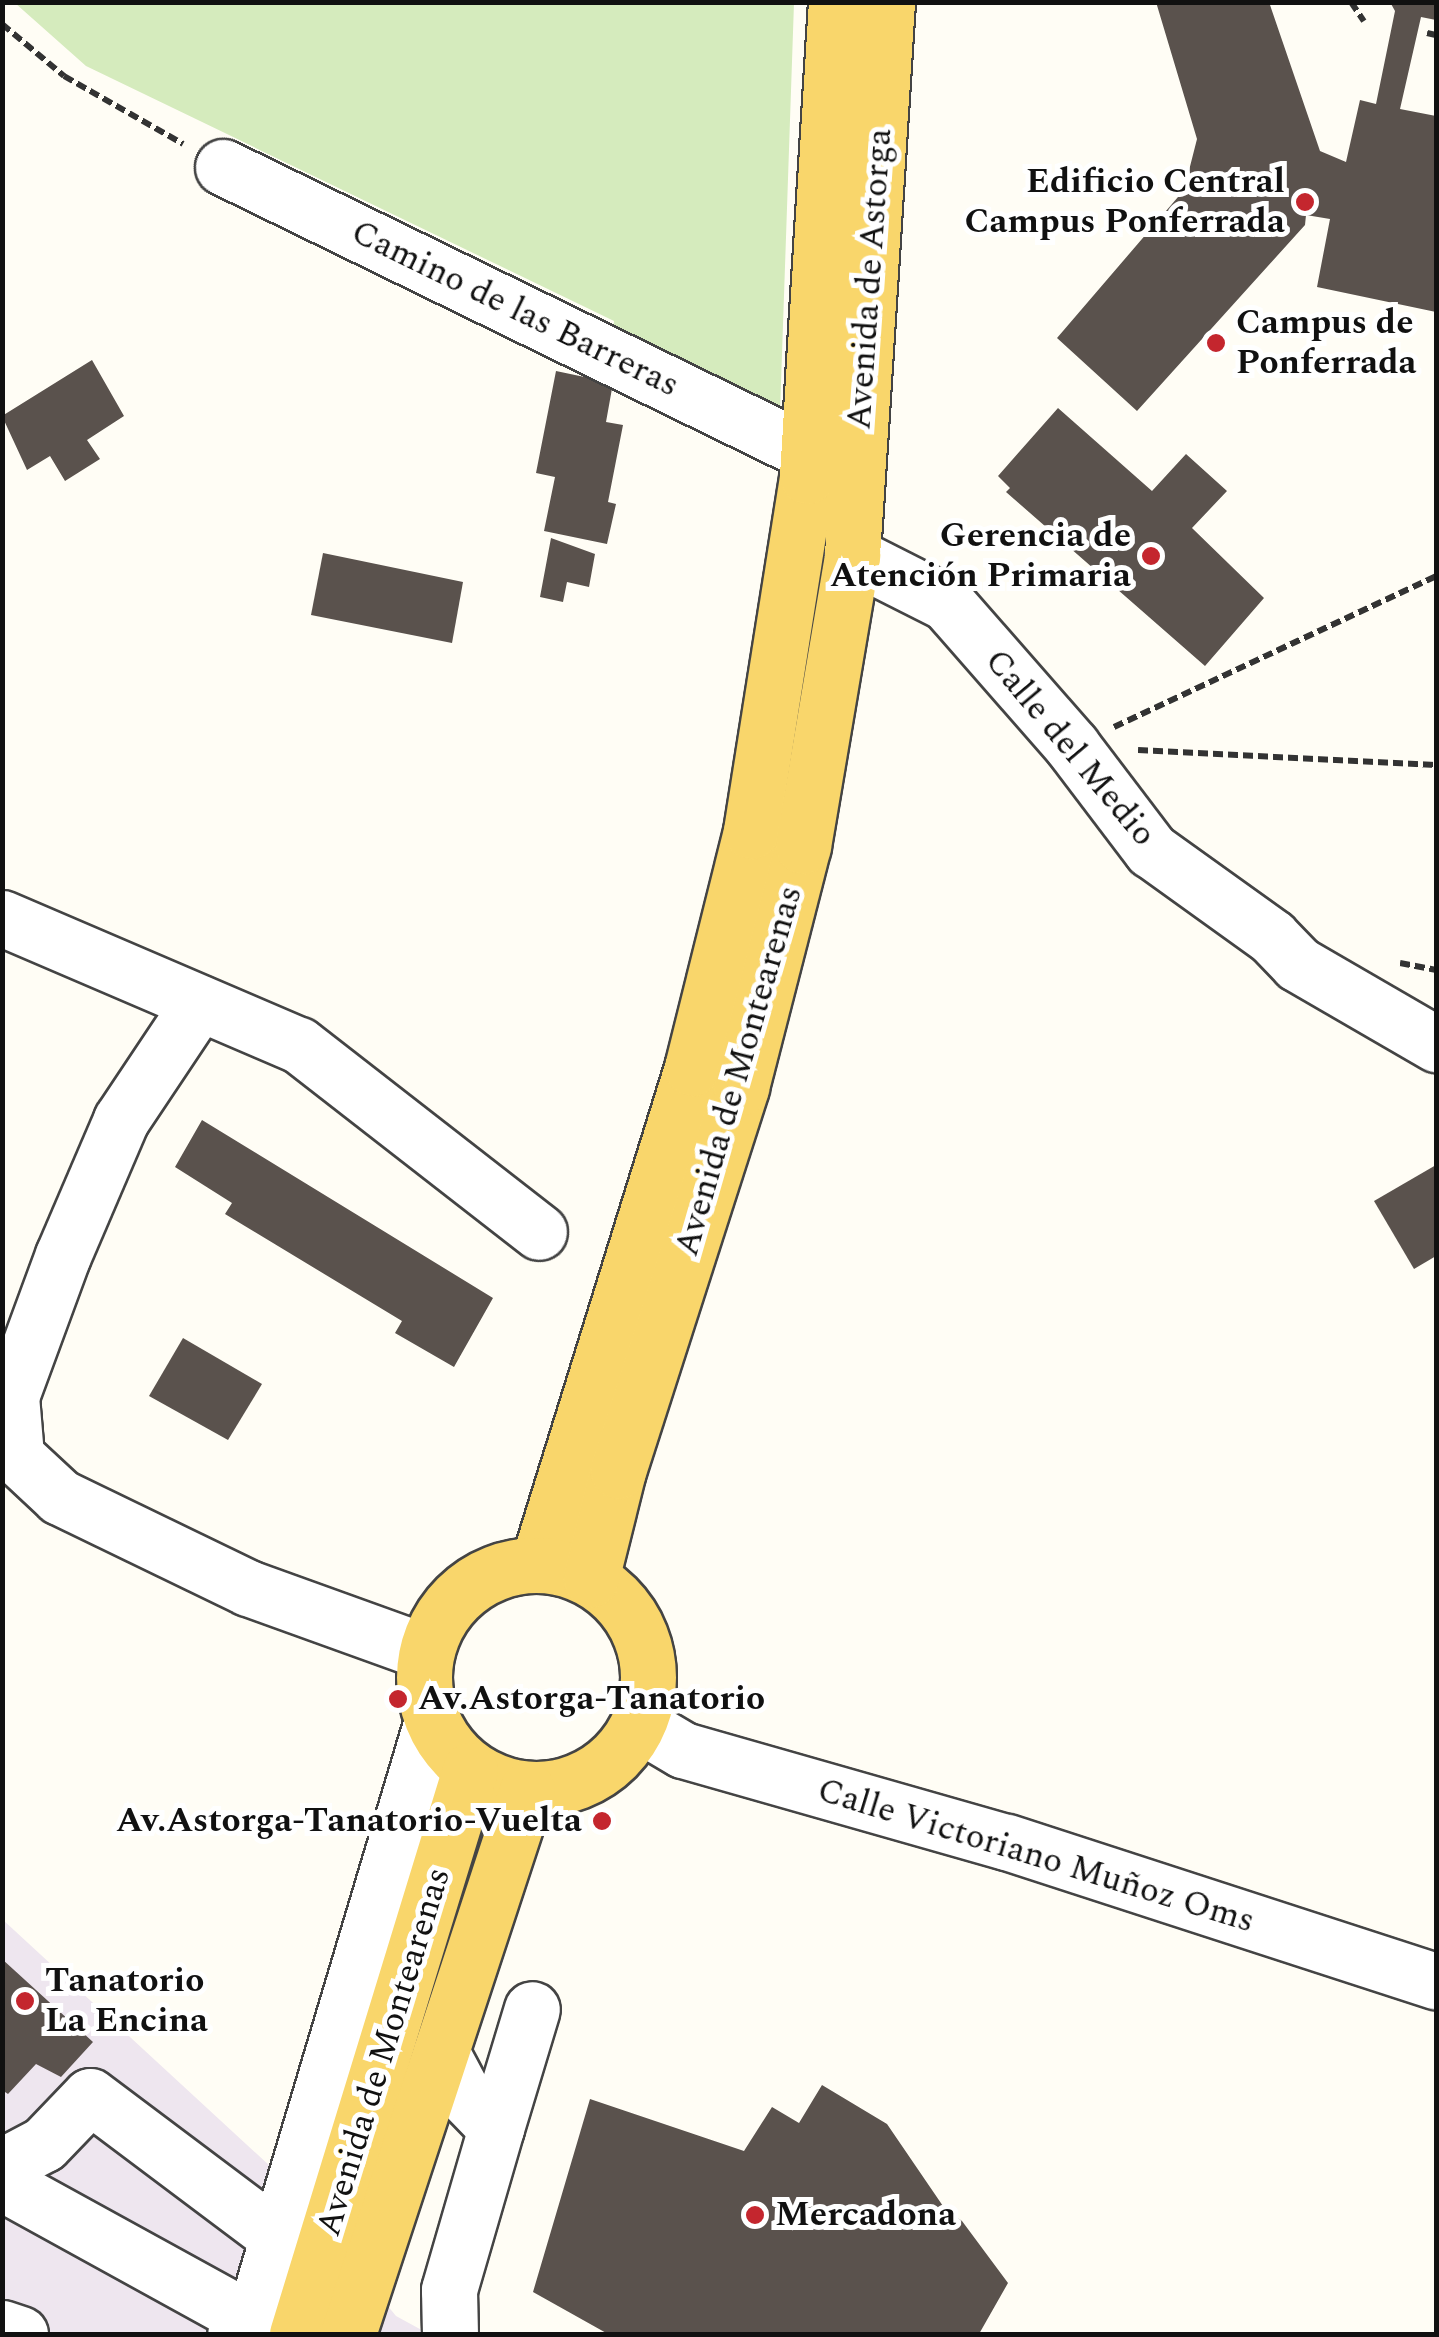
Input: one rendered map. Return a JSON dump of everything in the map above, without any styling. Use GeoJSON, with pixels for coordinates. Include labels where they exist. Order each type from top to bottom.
{"type":"FeatureCollection","features":[{"type":"Feature","properties":{"kind":"main road","name":"Avenida de Astorga"},"geometry":{"type":"LineString","coordinates":[[798,549],[836,2]]}},
{"type":"Feature","properties":{"kind":"main road","name":"Avenida de Astorga"},"geometry":{"type":"LineString","coordinates":[[852,555],[887,2]]}},
{"type":"Feature","properties":{"kind":"main road","name":"Avenida de Montearenas"},"geometry":{"type":"LineString","coordinates":[[538,1564],[692,1068],[751,831],[798,549]]}},
{"type":"Feature","properties":{"kind":"main road","name":"Avenida de Montearenas"},"geometry":{"type":"LineString","coordinates":[[592,1579],[618,1471],[741,1087],[803,846],[852,555]]}},
{"type":"Feature","properties":{"kind":"main road"},"geometry":{"type":"LineString","coordinates":[[538,1564],[592,1579],[624,1606],[644,1642],[648,1683],[639,1724],[605,1767],[581,1781],[527,1790],[470,1770],[432,1721],[423,1675],[426,1652],[455,1598],[480,1579],[538,1564]]}},
{"type":"Feature","properties":{"kind":"main road","name":"Avenida de Montearenas"},"geometry":{"type":"LineString","coordinates":[[259,2331],[470,1770]]}},
{"type":"Feature","properties":{"kind":"main road","name":"Avenida de Montearenas"},"geometry":{"type":"LineString","coordinates":[[348,2334],[527,1790]]}},
{"type":"Feature","properties":{"kind":"street","name":"Camino de las Barreras"},"geometry":{"type":"LineString","coordinates":[[223,166],[806,452]]}},
{"type":"Feature","properties":{"kind":"street","name":"Calle del Medio"},"geometry":{"type":"LineString","coordinates":[[852,555],[947,603],[1072,746],[1151,850],[1272,937],[1298,964],[1436,1044]]}},
{"type":"Feature","properties":{"kind":"street"},"geometry":{"type":"LineString","coordinates":[[2,918],[300,1044],[539,1232]]}},
{"type":"Feature","properties":{"kind":"street"},"geometry":{"type":"LineString","coordinates":[[199,1004],[121,1120],[63,1255],[12,1396],[16,1456],[60,1497],[248,1588],[426,1652]]}},
{"type":"Feature","properties":{"kind":"street"},"geometry":{"type":"LineString","coordinates":[[2,2183],[259,2331],[279,2238],[432,1721]]}},
{"type":"Feature","properties":{"kind":"street","name":"Calle Victoriano Muñoz Oms"},"geometry":{"type":"LineString","coordinates":[[639,1724],[684,1750],[1007,1842],[1436,1981]]}},
{"type":"Feature","properties":{"kind":"street"},"geometry":{"type":"LineString","coordinates":[[418,2334],[450,2312],[496,2128],[532,2009]]}},
{"type":"Feature","properties":{"kind":"street"},"geometry":{"type":"LineString","coordinates":[[441,2052],[464,2096],[496,2128]]}},
{"type":"Feature","properties":{"kind":"street"},"geometry":{"type":"LineString","coordinates":[[2,2166],[44,2144],[90,2096],[279,2238]]}},
{"type":"Feature","properties":{"kind":"street"},"geometry":{"type":"LineString","coordinates":[[2,2328],[20,2334]]}},
{"type":"Feature","properties":{"kind":"path"},"geometry":{"type":"LineString","coordinates":[[1351,2],[1364,21]]}},
{"type":"Feature","properties":{"kind":"path"},"geometry":{"type":"LineString","coordinates":[[2,24],[64,76],[223,166]]}},
{"type":"Feature","properties":{"kind":"path"},"geometry":{"type":"LineString","coordinates":[[1427,33],[1436,35]]}},
{"type":"Feature","properties":{"kind":"path"},"geometry":{"type":"LineString","coordinates":[[1072,746],[1436,576]]}},
{"type":"Feature","properties":{"kind":"path"},"geometry":{"type":"LineString","coordinates":[[1072,746],[1436,765]]}},
{"type":"Feature","properties":{"kind":"shaded area"},"geometry":{"type":"Polygon","coordinates":[[[2,1919],[284,2179],[396,2316],[429,2334],[3,2334],[2,1919]]]}},
{"type":"Feature","properties":{"kind":"green space"},"geometry":{"type":"Polygon","coordinates":[[[15,3],[794,3],[780,413],[613,335],[614,321],[86,66],[15,3]]]}},
{"type":"Feature","properties":{"kind":"building","name":"Edificio Central Campus Ponferrada"},"geometry":{"type":"Polygon","coordinates":[[[1156,2],[1269,2],[1320,151],[1346,162],[1360,100],[1376,104],[1395,11],[1390,2],[1436,2],[1436,20],[1421,17],[1400,109],[1436,116],[1436,312],[1317,287],[1330,219],[1306,215],[1305,225],[1137,411],[1057,338],[1184,190],[1197,139],[1156,2]]]}},
{"type":"Feature","properties":{"kind":"building"},"geometry":{"type":"Polygon","coordinates":[[[92,360],[124,416],[87,440],[100,459],[65,481],[50,456],[27,470],[2,416],[92,360]]]}},
{"type":"Feature","properties":{"kind":"building"},"geometry":{"type":"Polygon","coordinates":[[[556,371],[613,383],[606,422],[623,425],[608,502],[616,504],[607,544],[544,531],[555,477],[536,473],[556,371]]]}},
{"type":"Feature","properties":{"kind":"building","name":"Gerencia de Atención Primaria"},"geometry":{"type":"Polygon","coordinates":[[[1058,408],[1152,491],[1186,454],[1227,491],[1192,528],[1264,598],[1205,666],[1006,492],[1010,488],[998,476],[1058,408]]]}},
{"type":"Feature","properties":{"kind":"building"},"geometry":{"type":"Polygon","coordinates":[[[551,538],[595,554],[589,587],[567,582],[563,602],[540,597],[551,538]]]}},
{"type":"Feature","properties":{"kind":"building"},"geometry":{"type":"Polygon","coordinates":[[[323,553],[463,582],[452,643],[311,615],[323,553]]]}},
{"type":"Feature","properties":{"kind":"building"},"geometry":{"type":"Polygon","coordinates":[[[202,1120],[493,1298],[454,1367],[395,1333],[402,1321],[225,1214],[232,1203],[175,1167],[202,1120]]]}},
{"type":"Feature","properties":{"kind":"building"},"geometry":{"type":"Polygon","coordinates":[[[1436,1165],[1436,1256],[1414,1269],[1374,1201],[1436,1165]]]}},
{"type":"Feature","properties":{"kind":"building"},"geometry":{"type":"Polygon","coordinates":[[[183,1338],[262,1384],[228,1440],[149,1396],[183,1338]]]}},
{"type":"Feature","properties":{"kind":"building","name":"Tanatorio La Encina"},"geometry":{"type":"Polygon","coordinates":[[[2,1959],[93,2042],[61,2077],[36,2064],[8,2094],[2,2090],[2,1959]]]}},
{"type":"Feature","properties":{"kind":"building","name":"Mercadona"},"geometry":{"type":"Polygon","coordinates":[[[822,2085],[887,2124],[945,2209],[962,2221],[1008,2283],[979,2334],[608,2334],[533,2292],[590,2099],[744,2151],[772,2107],[799,2123],[822,2085]]]}},
{"type":"Feature","properties":{"kind":"place","name":"Edificio Central Campus Ponferrada"},"geometry":{"type":"Point","coordinates":[1305,202]}},
{"type":"Feature","properties":{"kind":"place","name":"Campus de Ponferrada"},"geometry":{"type":"Point","coordinates":[1216,343]}},
{"type":"Feature","properties":{"kind":"place","name":"Gerencia de Atención Primaria"},"geometry":{"type":"Point","coordinates":[1151,556]}},
{"type":"Feature","properties":{"kind":"place","name":"Av.Astorga-Tanatorio"},"geometry":{"type":"Point","coordinates":[398,1699]}},
{"type":"Feature","properties":{"kind":"place","name":"Av.Astorga-Tanatorio-Vuelta"},"geometry":{"type":"Point","coordinates":[602,1821]}},
{"type":"Feature","properties":{"kind":"place","name":"Tanatorio La Encina"},"geometry":{"type":"Point","coordinates":[25,2001]}},
{"type":"Feature","properties":{"kind":"place","name":"Mercadona"},"geometry":{"type":"Point","coordinates":[755,2215]}}]}
